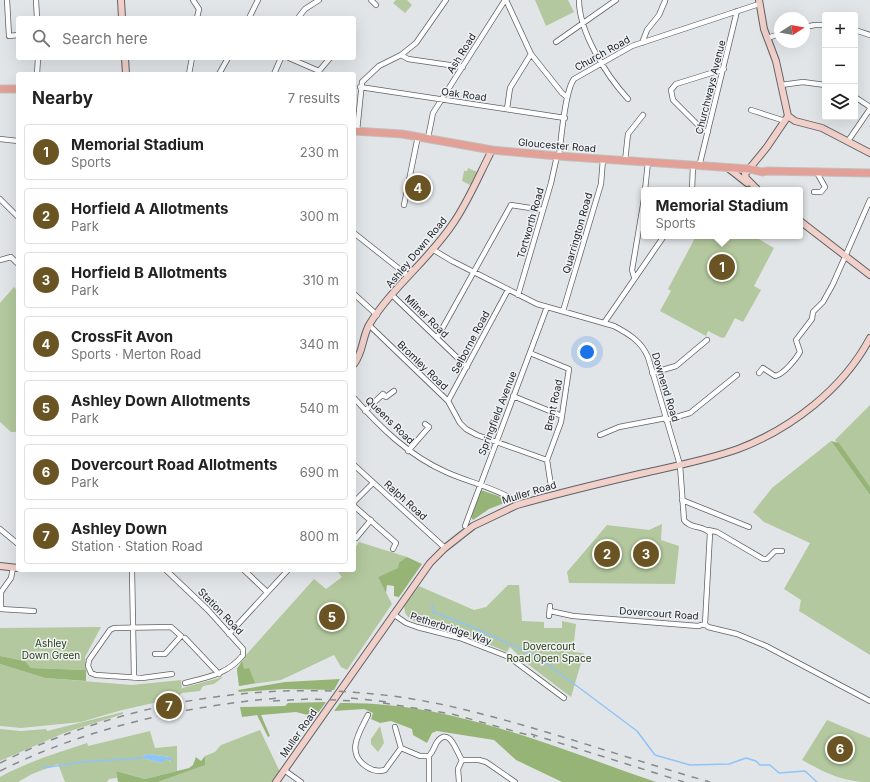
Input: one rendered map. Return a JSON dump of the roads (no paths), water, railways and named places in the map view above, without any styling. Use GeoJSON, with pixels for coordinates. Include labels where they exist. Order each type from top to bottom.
{"type":"FeatureCollection","features":[{"type":"Feature","properties":{"kind":"main road"},"geometry":{"type":"LineString","coordinates":[[121,0],[122,16]]}},
{"type":"Feature","properties":{"kind":"main road"},"geometry":{"type":"LineString","coordinates":[[752,185],[750,169],[786,118],[776,61],[767,38],[759,2]]}},
{"type":"Feature","properties":{"kind":"main road"},"geometry":{"type":"LineString","coordinates":[[125,60],[126,72]]}},
{"type":"Feature","properties":{"kind":"main road"},"geometry":{"type":"LineString","coordinates":[[0,89],[16,89]]}},
{"type":"Feature","properties":{"kind":"main road"},"geometry":{"type":"LineString","coordinates":[[786,118],[822,128],[870,153]]}},
{"type":"Feature","properties":{"kind":"main road","name":"Gloucester Road"},"geometry":{"type":"LineString","coordinates":[[356,131],[418,136],[492,150],[558,156],[763,170],[870,173]]}},
{"type":"Feature","properties":{"kind":"main road","name":"Ashley Down Road"},"geometry":{"type":"LineString","coordinates":[[356,360],[361,351],[369,325],[407,276],[454,223],[492,150]]}},
{"type":"Feature","properties":{"kind":"main road"},"geometry":{"type":"LineString","coordinates":[[728,168],[754,187]]}},
{"type":"Feature","properties":{"kind":"main road"},"geometry":{"type":"LineString","coordinates":[[803,224],[870,275]]}},
{"type":"Feature","properties":{"kind":"main road","name":"Muller Road"},"geometry":{"type":"LineString","coordinates":[[276,782],[352,677],[418,578],[445,548],[473,526],[498,512],[552,490],[680,465],[749,444],[800,416],[823,397],[847,373],[870,338]]}},
{"type":"Feature","properties":{"kind":"main road"},"geometry":{"type":"LineString","coordinates":[[0,566],[16,568]]}},
{"type":"Feature","properties":{"kind":"street"},"geometry":{"type":"LineString","coordinates":[[7,0],[9,36],[16,35]]}},
{"type":"Feature","properties":{"kind":"street"},"geometry":{"type":"LineString","coordinates":[[36,0],[37,16]]}},
{"type":"Feature","properties":{"kind":"street"},"geometry":{"type":"LineString","coordinates":[[192,0],[199,9],[197,16]]}},
{"type":"Feature","properties":{"kind":"street"},"geometry":{"type":"LineString","coordinates":[[250,16],[258,0]]}},
{"type":"Feature","properties":{"kind":"street"},"geometry":{"type":"LineString","coordinates":[[299,16],[305,8],[319,0]]}},
{"type":"Feature","properties":{"kind":"street"},"geometry":{"type":"LineString","coordinates":[[371,0],[376,5]]}},
{"type":"Feature","properties":{"kind":"street"},"geometry":{"type":"LineString","coordinates":[[356,131],[360,87],[362,82],[379,66],[401,55],[420,38],[446,0]]}},
{"type":"Feature","properties":{"kind":"street"},"geometry":{"type":"LineString","coordinates":[[505,0],[531,54],[562,93],[567,97]]}},
{"type":"Feature","properties":{"kind":"street","name":"Ash Road"},"geometry":{"type":"LineString","coordinates":[[428,138],[432,117],[505,0]]}},
{"type":"Feature","properties":{"kind":"street"},"geometry":{"type":"LineString","coordinates":[[579,0],[582,25],[613,82],[628,98]]}},
{"type":"Feature","properties":{"kind":"street"},"geometry":{"type":"LineString","coordinates":[[556,42],[616,0]]}},
{"type":"Feature","properties":{"kind":"street"},"geometry":{"type":"LineString","coordinates":[[642,43],[647,30],[659,14],[665,1]]}},
{"type":"Feature","properties":{"kind":"street","name":"Church Road"},"geometry":{"type":"LineString","coordinates":[[558,156],[567,97],[570,85],[574,79],[624,49],[737,11],[759,2]]}},
{"type":"Feature","properties":{"kind":"street","name":"Churchways Avenue"},"geometry":{"type":"LineString","coordinates":[[692,187],[696,166],[708,132],[737,11]]}},
{"type":"Feature","properties":{"kind":"street"},"geometry":{"type":"LineString","coordinates":[[810,26],[822,25]]}},
{"type":"Feature","properties":{"kind":"street"},"geometry":{"type":"LineString","coordinates":[[858,31],[870,35]]}},
{"type":"Feature","properties":{"kind":"street"},"geometry":{"type":"LineString","coordinates":[[767,38],[774,36]]}},
{"type":"Feature","properties":{"kind":"street"},"geometry":{"type":"LineString","coordinates":[[507,109],[510,88],[531,54]]}},
{"type":"Feature","properties":{"kind":"street"},"geometry":{"type":"LineString","coordinates":[[401,55],[408,59],[463,67]]}},
{"type":"Feature","properties":{"kind":"street"},"geometry":{"type":"LineString","coordinates":[[38,60],[38,72]]}},
{"type":"Feature","properties":{"kind":"street"},"geometry":{"type":"LineString","coordinates":[[190,72],[192,60]]}},
{"type":"Feature","properties":{"kind":"street"},"geometry":{"type":"LineString","coordinates":[[220,72],[227,60]]}},
{"type":"Feature","properties":{"kind":"street"},"geometry":{"type":"LineString","coordinates":[[275,72],[280,60]]}},
{"type":"Feature","properties":{"kind":"street"},"geometry":{"type":"LineString","coordinates":[[294,60],[319,71],[328,60]]}},
{"type":"Feature","properties":{"kind":"street"},"geometry":{"type":"LineString","coordinates":[[708,132],[702,130],[672,100],[671,90],[676,84],[724,69]]}},
{"type":"Feature","properties":{"kind":"street"},"geometry":{"type":"LineString","coordinates":[[781,85],[803,82],[822,85]]}},
{"type":"Feature","properties":{"kind":"street","name":"Oak Road"},"geometry":{"type":"LineString","coordinates":[[360,87],[565,118]]}},
{"type":"Feature","properties":{"kind":"street"},"geometry":{"type":"LineString","coordinates":[[848,141],[870,108],[858,99]]}},
{"type":"Feature","properties":{"kind":"street"},"geometry":{"type":"LineString","coordinates":[[750,110],[786,118]]}},
{"type":"Feature","properties":{"kind":"street"},"geometry":{"type":"LineString","coordinates":[[625,161],[628,134],[643,115]]}},
{"type":"Feature","properties":{"kind":"street"},"geometry":{"type":"LineString","coordinates":[[404,205],[418,136]]}},
{"type":"Feature","properties":{"kind":"street"},"geometry":{"type":"LineString","coordinates":[[0,139],[16,141]]}},
{"type":"Feature","properties":{"kind":"street","name":"Tortworth Road"},"geometry":{"type":"LineString","coordinates":[[518,295],[558,156]]}},
{"type":"Feature","properties":{"kind":"street","name":"Quarrington Road"},"geometry":{"type":"LineString","coordinates":[[563,312],[601,184],[603,159]]}},
{"type":"Feature","properties":{"kind":"street"},"geometry":{"type":"LineString","coordinates":[[645,187],[648,162]]}},
{"type":"Feature","properties":{"kind":"street"},"geometry":{"type":"LineString","coordinates":[[814,192],[821,192],[825,187],[816,171]]}},
{"type":"Feature","properties":{"kind":"street"},"geometry":{"type":"LineString","coordinates":[[0,199],[16,215]]}},
{"type":"Feature","properties":{"kind":"street"},"geometry":{"type":"LineString","coordinates":[[759,373],[763,368],[775,376],[779,376],[794,363],[800,352],[796,340],[812,319],[813,312],[823,302],[846,256],[870,200]]}},
{"type":"Feature","properties":{"kind":"street"},"geometry":{"type":"LineString","coordinates":[[437,338],[511,205],[543,210]]}},
{"type":"Feature","properties":{"kind":"street"},"geometry":{"type":"LineString","coordinates":[[634,277],[632,270],[641,217]]}},
{"type":"Feature","properties":{"kind":"street"},"geometry":{"type":"LineString","coordinates":[[356,235],[407,276]]}},
{"type":"Feature","properties":{"kind":"street"},"geometry":{"type":"LineString","coordinates":[[604,323],[634,277],[662,239]]}},
{"type":"Feature","properties":{"kind":"street","name":"Downend Road"},"geometry":{"type":"LineString","coordinates":[[432,249],[518,295],[547,307],[604,323],[628,334],[641,345],[648,357],[680,465],[682,515],[686,523],[708,530]]}},
{"type":"Feature","properties":{"kind":"street"},"geometry":{"type":"LineString","coordinates":[[0,260],[11,258],[16,262]]}},
{"type":"Feature","properties":{"kind":"street","name":"Selborne Road"},"geometry":{"type":"LineString","coordinates":[[448,402],[508,290]]}},
{"type":"Feature","properties":{"kind":"street","name":"Milner Road"},"geometry":{"type":"LineString","coordinates":[[392,295],[467,367]]}},
{"type":"Feature","properties":{"kind":"street"},"geometry":{"type":"LineString","coordinates":[[356,296],[377,315]]}},
{"type":"Feature","properties":{"kind":"street","name":"Springfield Avenue"},"geometry":{"type":"LineString","coordinates":[[465,526],[478,485],[547,307]]}},
{"type":"Feature","properties":{"kind":"street","name":"Bromley Road"},"geometry":{"type":"LineString","coordinates":[[369,325],[448,402],[460,423],[466,429],[477,435],[547,460]]}},
{"type":"Feature","properties":{"kind":"street"},"geometry":{"type":"LineString","coordinates":[[652,373],[676,366],[708,340]]}},
{"type":"Feature","properties":{"kind":"street","name":"Brent Road"},"geometry":{"type":"LineString","coordinates":[[530,353],[569,368],[562,416],[547,460],[552,490]]}},
{"type":"Feature","properties":{"kind":"street"},"geometry":{"type":"LineString","coordinates":[[600,435],[619,427],[689,414],[737,375]]}},
{"type":"Feature","properties":{"kind":"street"},"geometry":{"type":"LineString","coordinates":[[365,410],[383,394],[386,398],[394,391]]}},
{"type":"Feature","properties":{"kind":"street"},"geometry":{"type":"LineString","coordinates":[[513,396],[562,416]]}},
{"type":"Feature","properties":{"kind":"street","name":"Queens Road"},"geometry":{"type":"LineString","coordinates":[[356,400],[388,434],[408,451],[446,473],[514,500]]}},
{"type":"Feature","properties":{"kind":"street"},"geometry":{"type":"LineString","coordinates":[[408,451],[429,427],[425,424]]}},
{"type":"Feature","properties":{"kind":"street","name":"Ralph Road"},"geometry":{"type":"LineString","coordinates":[[356,468],[445,548]]}},
{"type":"Feature","properties":{"kind":"street"},"geometry":{"type":"LineString","coordinates":[[356,500],[373,483]]}},
{"type":"Feature","properties":{"kind":"street"},"geometry":{"type":"LineString","coordinates":[[682,500],[749,527]]}},
{"type":"Feature","properties":{"kind":"street"},"geometry":{"type":"LineString","coordinates":[[356,508],[396,543],[393,549]]}},
{"type":"Feature","properties":{"kind":"street"},"geometry":{"type":"LineString","coordinates":[[356,538],[370,520]]}},
{"type":"Feature","properties":{"kind":"street"},"geometry":{"type":"LineString","coordinates":[[0,530],[16,542]]}},
{"type":"Feature","properties":{"kind":"street"},"geometry":{"type":"LineString","coordinates":[[708,530],[717,532],[763,559],[767,559],[775,550],[782,551]]}},
{"type":"Feature","properties":{"kind":"street"},"geometry":{"type":"LineString","coordinates":[[705,624],[710,535],[708,530]]}},
{"type":"Feature","properties":{"kind":"street"},"geometry":{"type":"LineString","coordinates":[[16,568],[11,578],[0,592],[0,609],[34,611]]}},
{"type":"Feature","properties":{"kind":"street"},"geometry":{"type":"LineString","coordinates":[[132,572],[134,678]]}},
{"type":"Feature","properties":{"kind":"street","name":"Station Road"},"geometry":{"type":"LineString","coordinates":[[168,572],[242,646],[244,652],[235,665],[219,674],[186,683]]}},
{"type":"Feature","properties":{"kind":"street"},"geometry":{"type":"LineString","coordinates":[[246,572],[267,592]]}},
{"type":"Feature","properties":{"kind":"street"},"geometry":{"type":"LineString","coordinates":[[229,634],[286,572]]}},
{"type":"Feature","properties":{"kind":"street","name":"Dovercourt Road"},"geometry":{"type":"LineString","coordinates":[[549,611],[573,616],[698,626],[705,624],[708,627],[737,634],[766,646],[870,701]]}},
{"type":"Feature","properties":{"kind":"street","name":"Petherbridge Way"},"geometry":{"type":"LineString","coordinates":[[393,614],[406,623],[460,638],[509,657],[564,698]]}},
{"type":"Feature","properties":{"kind":"street"},"geometry":{"type":"LineString","coordinates":[[155,654],[164,654],[180,636],[171,627],[134,627],[111,629],[88,664],[90,671],[95,674],[134,678],[146,678],[172,674]]}},
{"type":"Feature","properties":{"kind":"street"},"geometry":{"type":"LineString","coordinates":[[185,638],[219,674]]}},
{"type":"Feature","properties":{"kind":"street"},"geometry":{"type":"LineString","coordinates":[[371,722],[367,717],[357,736],[355,744],[356,753],[361,763],[373,771],[382,771],[388,766],[394,754],[401,748]]}},
{"type":"Feature","properties":{"kind":"street"},"geometry":{"type":"LineString","coordinates":[[395,727],[401,748]]}},
{"type":"Feature","properties":{"kind":"street"},"geometry":{"type":"LineString","coordinates":[[429,782],[429,756],[440,739],[450,738],[453,741],[458,756],[462,760],[479,760],[486,762],[515,782]]}},
{"type":"Feature","properties":{"kind":"street"},"geometry":{"type":"LineString","coordinates":[[401,748],[420,756],[429,756]]}},
{"type":"Feature","properties":{"kind":"street"},"geometry":{"type":"LineString","coordinates":[[459,782],[458,769],[462,760]]}},
{"type":"Feature","properties":{"kind":"street"},"geometry":{"type":"LineString","coordinates":[[284,770],[301,782]]}},
{"type":"Feature","properties":{"kind":"water"},"geometry":{"type":"Polygon","coordinates":[[[148,754],[170,757],[173,762],[166,759],[162,763],[142,758],[148,754]]]}},
{"type":"Feature","properties":{"kind":"waterway"},"geometry":{"type":"LineString","coordinates":[[432,604],[433,612],[470,626],[538,657],[637,731],[655,755],[690,765],[729,764],[746,758],[756,761],[760,765],[770,765],[779,773],[805,771],[817,782]]}},
{"type":"Feature","properties":{"kind":"waterway"},"geometry":{"type":"LineString","coordinates":[[43,768],[82,762],[142,758]]}},
{"type":"Feature","properties":{"kind":"railway"},"geometry":{"type":"LineString","coordinates":[[0,763],[54,739],[111,719],[169,705],[228,695],[288,691],[348,692],[407,698],[466,710],[527,726],[710,782]]}},
{"type":"Feature","properties":{"kind":"railway"},"geometry":{"type":"LineString","coordinates":[[0,771],[67,743],[136,721],[207,707],[279,698]]}},
{"type":"Feature","properties":{"kind":"railway"},"geometry":{"type":"LineString","coordinates":[[351,698],[389,702]]}},
{"type":"Feature","properties":{"kind":"railway"},"geometry":{"type":"LineString","coordinates":[[273,701],[310,699],[357,701]]}},
{"type":"Feature","properties":{"kind":"railway"},"geometry":{"type":"LineString","coordinates":[[383,703],[452,714],[535,737]]}},
{"type":"Feature","properties":{"kind":"railway"},"geometry":{"type":"LineString","coordinates":[[531,734],[684,782]]}},
{"type":"Feature","properties":{"kind":"place","name":"CrossFit Avon"},"geometry":{"type":"Point","coordinates":[418,188]}},
{"type":"Feature","properties":{"kind":"place","name":"Memorial Stadium"},"geometry":{"type":"Point","coordinates":[722,267]}},
{"type":"Feature","properties":{"kind":"place","name":"Horfield A Allotments"},"geometry":{"type":"Point","coordinates":[607,554]}},
{"type":"Feature","properties":{"kind":"place","name":"Horfield B Allotments"},"geometry":{"type":"Point","coordinates":[646,554]}},
{"type":"Feature","properties":{"kind":"place","name":"Ashley Down Allotments"},"geometry":{"type":"Point","coordinates":[332,617]}},
{"type":"Feature","properties":{"kind":"place","name":"Ashley Down"},"geometry":{"type":"Point","coordinates":[169,706]}},
{"type":"Feature","properties":{"kind":"place","name":"Dovercourt Road Allotments"},"geometry":{"type":"Point","coordinates":[840,749]}},
{"type":"Feature","properties":{"kind":"park label","name":"Ashley Down Green"},"geometry":{"type":"Point","coordinates":[51,648]}},
{"type":"Feature","properties":{"kind":"park label","name":"Dovercourt Road Open Space"},"geometry":{"type":"Point","coordinates":[549,652]}}]}
